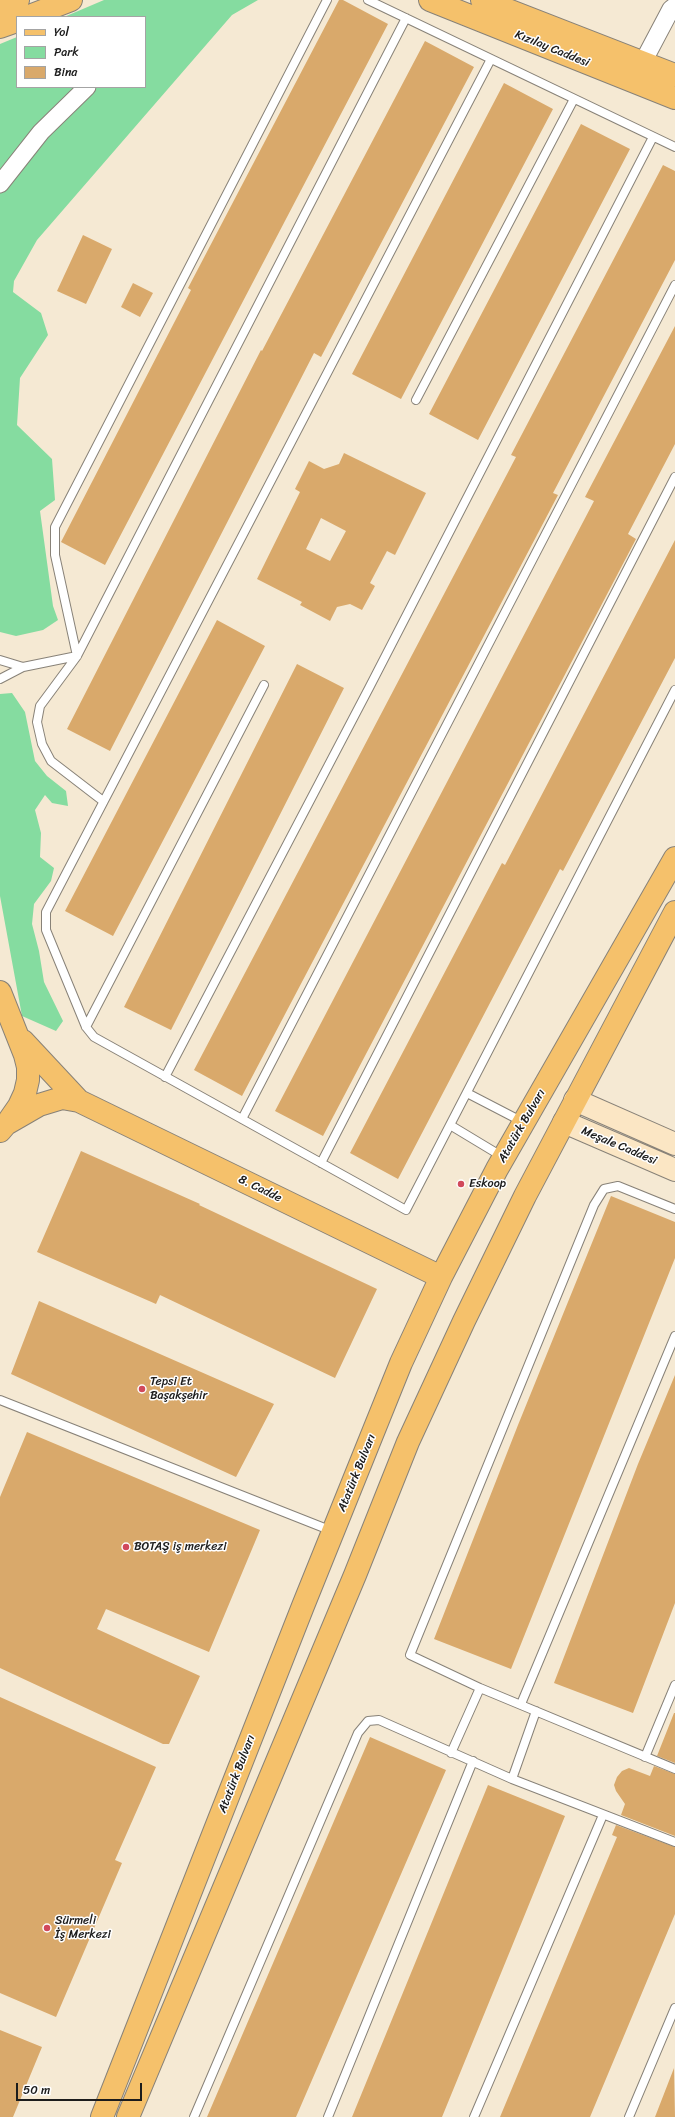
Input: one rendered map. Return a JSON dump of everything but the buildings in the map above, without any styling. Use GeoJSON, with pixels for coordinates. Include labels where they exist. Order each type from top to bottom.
{"type":"FeatureCollection","features":[{"type":"Feature","properties":{"kind":"main road"},"geometry":{"type":"LineString","coordinates":[[0,11],[18,0]]}},
{"type":"Feature","properties":{"kind":"main road"},"geometry":{"type":"LineString","coordinates":[[30,16],[71,0]]}},
{"type":"Feature","properties":{"kind":"main road","name":"Kızılay Caddesi"},"geometry":{"type":"LineString","coordinates":[[430,0],[675,98]]}},
{"type":"Feature","properties":{"kind":"main road","name":"Kızılay Caddesi"},"geometry":{"type":"LineString","coordinates":[[482,0],[675,75]]}},
{"type":"Feature","properties":{"kind":"main road"},"geometry":{"type":"LineString","coordinates":[[0,27],[16,21]]}},
{"type":"Feature","properties":{"kind":"main road","name":"Atatürk Bulvarı"},"geometry":{"type":"LineString","coordinates":[[102,2117],[333,1531],[401,1363],[441,1276],[504,1158],[671,866],[675,851]]}},
{"type":"Feature","properties":{"kind":"main road"},"geometry":{"type":"LineString","coordinates":[[128,2117],[355,1575],[408,1442],[470,1307],[525,1196],[675,912]]}},
{"type":"Feature","properties":{"kind":"main road"},"geometry":{"type":"LineString","coordinates":[[0,992],[8,1027],[25,1055],[28,1080],[19,1106],[2,1127]]}},
{"type":"Feature","properties":{"kind":"main road"},"geometry":{"type":"LineString","coordinates":[[8,1027],[79,1101]]}},
{"type":"Feature","properties":{"kind":"main road"},"geometry":{"type":"LineString","coordinates":[[547,1082],[564,1122]]}},
{"type":"Feature","properties":{"kind":"main road"},"geometry":{"type":"LineString","coordinates":[[2,1127],[29,1109],[52,1099],[62,1098],[79,1101]]}},
{"type":"Feature","properties":{"kind":"main road","name":"8. Cadde"},"geometry":{"type":"LineString","coordinates":[[79,1101],[441,1276]]}},
{"type":"Feature","properties":{"kind":"street"},"geometry":{"type":"LineString","coordinates":[[643,62],[672,9]]}},
{"type":"Feature","properties":{"kind":"street"},"geometry":{"type":"LineString","coordinates":[[0,184],[41,132],[86,88]]}},
{"type":"Feature","properties":{"kind":"street","name":"Meşale Caddesi"},"geometry":{"type":"LineString","coordinates":[[575,1100],[675,1144]]}},
{"type":"Feature","properties":{"kind":"street","name":"Meşale Caddesi"},"geometry":{"type":"LineString","coordinates":[[564,1122],[675,1170]]}},
{"type":"Feature","properties":{"kind":"lane"},"geometry":{"type":"LineString","coordinates":[[77,656],[55,555],[55,527],[327,0]]}},
{"type":"Feature","properties":{"kind":"lane"},"geometry":{"type":"LineString","coordinates":[[368,0],[675,147]]}},
{"type":"Feature","properties":{"kind":"lane"},"geometry":{"type":"LineString","coordinates":[[104,801],[51,761],[42,744],[37,722],[40,706],[77,656],[406,18]]}},
{"type":"Feature","properties":{"kind":"lane"},"geometry":{"type":"LineString","coordinates":[[490,59],[46,912],[46,930],[86,1027],[94,1037],[406,1210],[675,690]]}},
{"type":"Feature","properties":{"kind":"lane"},"geometry":{"type":"LineString","coordinates":[[416,400],[574,99]]}},
{"type":"Feature","properties":{"kind":"lane"},"geometry":{"type":"LineString","coordinates":[[165,1077],[373,681],[653,137]]}},
{"type":"Feature","properties":{"kind":"lane"},"geometry":{"type":"LineString","coordinates":[[242,1119],[675,285]]}},
{"type":"Feature","properties":{"kind":"lane"},"geometry":{"type":"LineString","coordinates":[[321,1163],[675,477]]}},
{"type":"Feature","properties":{"kind":"lane"},"geometry":{"type":"LineString","coordinates":[[0,679],[23,667],[77,656]]}},
{"type":"Feature","properties":{"kind":"lane"},"geometry":{"type":"LineString","coordinates":[[0,660],[23,667]]}},
{"type":"Feature","properties":{"kind":"lane"},"geometry":{"type":"LineString","coordinates":[[86,1027],[264,685]]}},
{"type":"Feature","properties":{"kind":"lane"},"geometry":{"type":"LineString","coordinates":[[467,1093],[524,1122]]}},
{"type":"Feature","properties":{"kind":"lane"},"geometry":{"type":"LineString","coordinates":[[450,1126],[504,1158]]}},
{"type":"Feature","properties":{"kind":"lane"},"geometry":{"type":"LineString","coordinates":[[675,1209],[618,1186],[604,1189],[591,1212],[410,1655],[480,1688],[675,1770]]}},
{"type":"Feature","properties":{"kind":"lane"},"geometry":{"type":"LineString","coordinates":[[521,1704],[675,1336]]}},
{"type":"Feature","properties":{"kind":"lane"},"geometry":{"type":"LineString","coordinates":[[0,1400],[333,1531]]}},
{"type":"Feature","properties":{"kind":"lane"},"geometry":{"type":"LineString","coordinates":[[645,1757],[675,1685]]}},
{"type":"Feature","properties":{"kind":"lane"},"geometry":{"type":"LineString","coordinates":[[451,1752],[480,1688]]}},
{"type":"Feature","properties":{"kind":"lane"},"geometry":{"type":"LineString","coordinates":[[512,1779],[536,1711]]}},
{"type":"Feature","properties":{"kind":"lane"},"geometry":{"type":"LineString","coordinates":[[194,2117],[358,1733],[368,1721],[379,1720],[512,1779],[675,1842]]}},
{"type":"Feature","properties":{"kind":"lane"},"geometry":{"type":"LineString","coordinates":[[328,2117],[474,1761]]}},
{"type":"Feature","properties":{"kind":"lane"},"geometry":{"type":"LineString","coordinates":[[474,2117],[603,1815]]}},
{"type":"Feature","properties":{"kind":"lane"},"geometry":{"type":"LineString","coordinates":[[629,2117],[675,2008]]}},
{"type":"Feature","properties":{"kind":"green space"},"geometry":{"type":"Polygon","coordinates":[[[104,0],[258,0],[232,15],[37,240],[14,281],[13,292],[41,313],[48,335],[20,378],[17,425],[52,459],[55,500],[40,511],[53,606],[58,620],[43,630],[16,636],[0,632],[0,44],[16,37],[16,88],[146,88],[146,16],[66,16],[104,0]]]}},
{"type":"Feature","properties":{"kind":"green space"},"geometry":{"type":"Polygon","coordinates":[[[12,693],[25,712],[35,761],[47,776],[66,791],[68,806],[52,803],[45,795],[35,810],[41,833],[40,857],[54,868],[51,881],[34,904],[32,924],[39,951],[44,982],[63,1021],[56,1031],[22,1016],[0,896],[0,694],[12,693]]]}},
{"type":"Feature","properties":{"kind":"place","name":"Eskoop"},"geometry":{"type":"Point","coordinates":[461,1184]}},
{"type":"Feature","properties":{"kind":"place","name":"Tepsi Et Başakşehir"},"geometry":{"type":"Point","coordinates":[142,1389]}},
{"type":"Feature","properties":{"kind":"place","name":"BOTAŞ iş merkezi"},"geometry":{"type":"Point","coordinates":[126,1547]}},
{"type":"Feature","properties":{"kind":"place","name":"Sürmeli İş Merkezi"},"geometry":{"type":"Point","coordinates":[47,1928]}}]}
